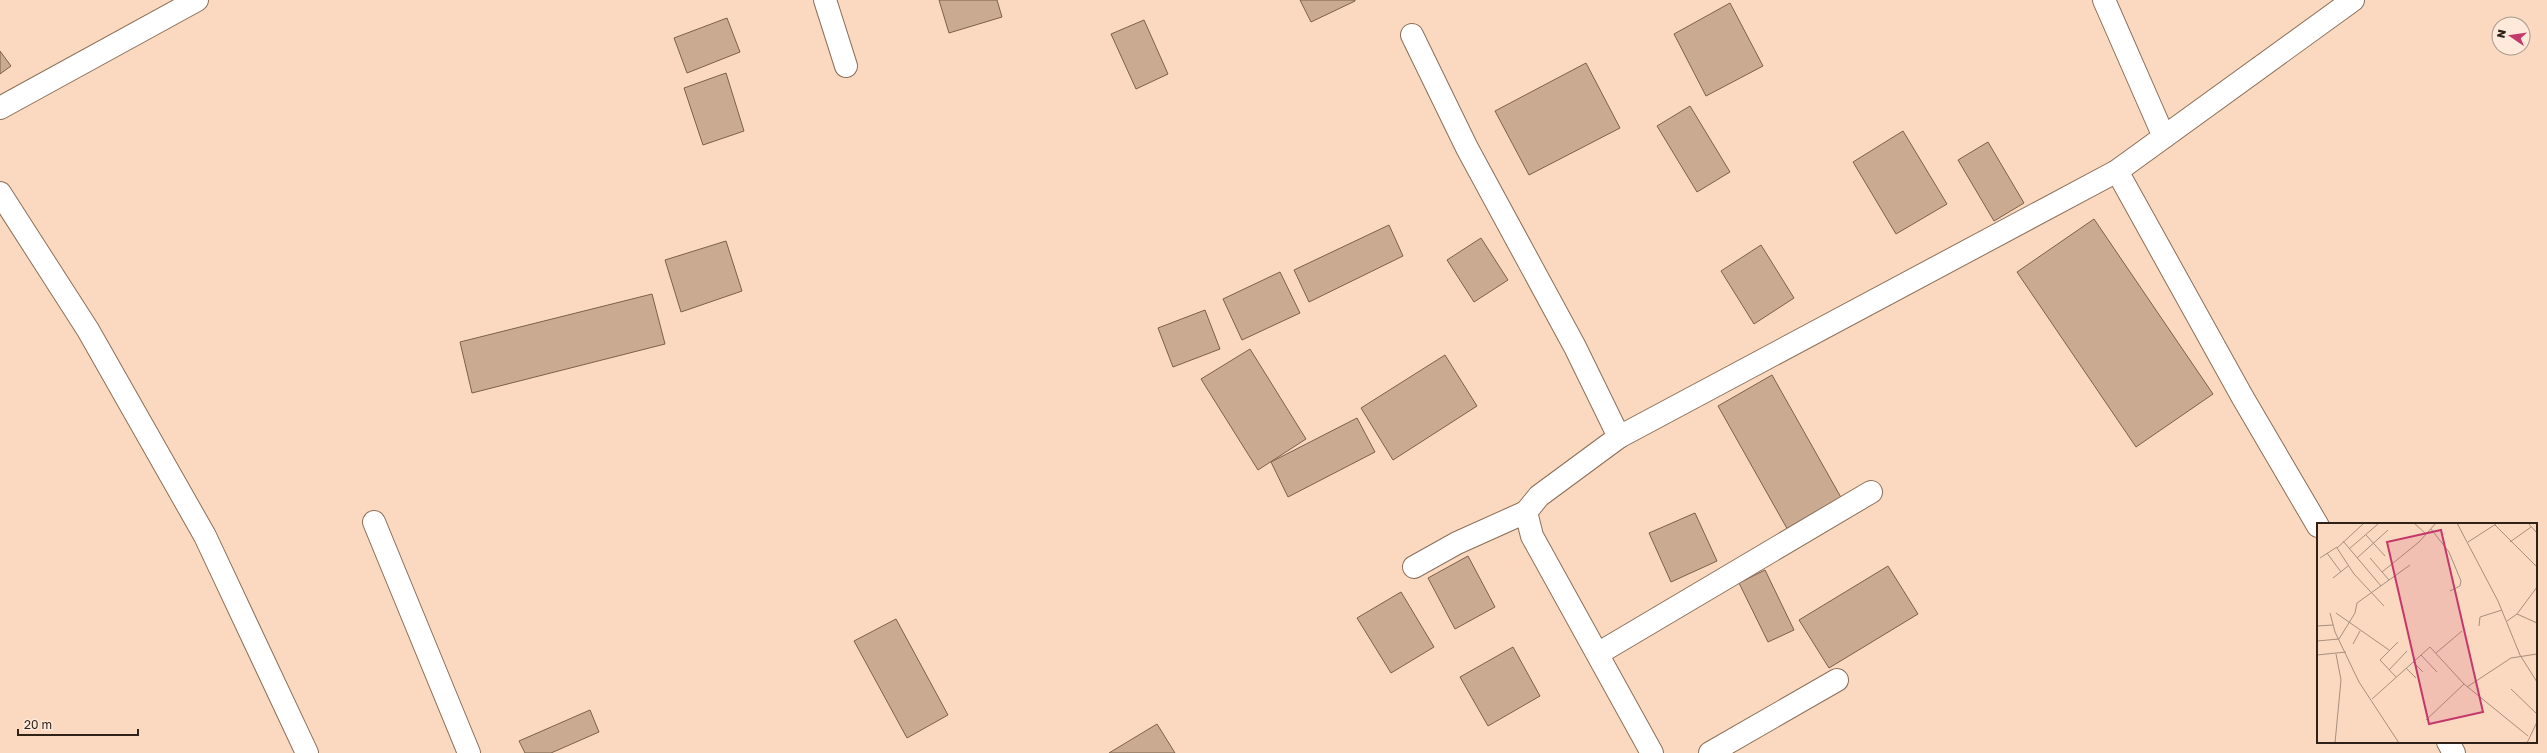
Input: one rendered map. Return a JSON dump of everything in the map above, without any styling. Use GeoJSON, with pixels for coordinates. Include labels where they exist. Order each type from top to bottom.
{"type":"FeatureCollection","features":[{"type":"Feature","properties":{"kind":"street"},"geometry":{"type":"LineString","coordinates":[[0,108],[197,0]]}},
{"type":"Feature","properties":{"kind":"street"},"geometry":{"type":"LineString","coordinates":[[825,0],[846,66]]}},
{"type":"Feature","properties":{"kind":"street"},"geometry":{"type":"LineString","coordinates":[[2104,0],[2164,137]]}},
{"type":"Feature","properties":{"kind":"street"},"geometry":{"type":"LineString","coordinates":[[1414,567],[1457,543],[1526,512],[1539,496],[1619,437],[2117,171],[2353,0]]}},
{"type":"Feature","properties":{"kind":"street"},"geometry":{"type":"LineString","coordinates":[[1412,35],[1471,155],[1575,347],[1619,437]]}},
{"type":"Feature","properties":{"kind":"street"},"geometry":{"type":"LineString","coordinates":[[2117,171],[2243,398],[2317,524]]}},
{"type":"Feature","properties":{"kind":"street"},"geometry":{"type":"LineString","coordinates":[[0,193],[7,215],[88,330],[205,536],[307,753]]}},
{"type":"Feature","properties":{"kind":"street"},"geometry":{"type":"LineString","coordinates":[[1599,653],[1871,492]]}},
{"type":"Feature","properties":{"kind":"street"},"geometry":{"type":"LineString","coordinates":[[1526,512],[1532,536],[1599,653],[1652,753]]}},
{"type":"Feature","properties":{"kind":"street"},"geometry":{"type":"LineString","coordinates":[[374,522],[469,753]]}},
{"type":"Feature","properties":{"kind":"street"},"geometry":{"type":"LineString","coordinates":[[1710,753],[1837,680]]}},
{"type":"Feature","properties":{"kind":"street"},"geometry":{"type":"LineString","coordinates":[[2449,743],[2454,753]]}},
{"type":"Feature","properties":{"kind":"building"},"geometry":{"type":"Polygon","coordinates":[[[939,0],[997,0],[1002,17],[949,33],[939,0]]]}},
{"type":"Feature","properties":{"kind":"building"},"geometry":{"type":"Polygon","coordinates":[[[1300,0],[1355,0],[1355,1],[1311,22],[1300,0]]]}},
{"type":"Feature","properties":{"kind":"building"},"geometry":{"type":"Polygon","coordinates":[[[1730,3],[1763,66],[1706,96],[1674,34],[1730,3]]]}},
{"type":"Feature","properties":{"kind":"building"},"geometry":{"type":"Polygon","coordinates":[[[727,18],[740,52],[687,73],[674,38],[727,18]]]}},
{"type":"Feature","properties":{"kind":"building"},"geometry":{"type":"Polygon","coordinates":[[[1144,20],[1168,74],[1136,89],[1111,34],[1144,20]]]}},
{"type":"Feature","properties":{"kind":"building"},"geometry":{"type":"Polygon","coordinates":[[[0,51],[11,66],[0,74],[0,51]]]}},
{"type":"Feature","properties":{"kind":"building"},"geometry":{"type":"Polygon","coordinates":[[[1586,63],[1620,128],[1529,175],[1495,111],[1586,63]]]}},
{"type":"Feature","properties":{"kind":"building"},"geometry":{"type":"Polygon","coordinates":[[[726,73],[744,131],[703,145],[684,88],[726,73]]]}},
{"type":"Feature","properties":{"kind":"building"},"geometry":{"type":"Polygon","coordinates":[[[1690,106],[1730,172],[1697,192],[1657,126],[1690,106]]]}},
{"type":"Feature","properties":{"kind":"building"},"geometry":{"type":"Polygon","coordinates":[[[1903,131],[1947,204],[1896,234],[1853,162],[1903,131]]]}},
{"type":"Feature","properties":{"kind":"building"},"geometry":{"type":"Polygon","coordinates":[[[1988,142],[2024,203],[1994,221],[1958,160],[1988,142]]]}},
{"type":"Feature","properties":{"kind":"building"},"geometry":{"type":"Polygon","coordinates":[[[2094,219],[2213,394],[2136,447],[2017,272],[2094,219]]]}},
{"type":"Feature","properties":{"kind":"building"},"geometry":{"type":"Polygon","coordinates":[[[1389,225],[1403,256],[1309,302],[1294,270],[1389,225]]]}},
{"type":"Feature","properties":{"kind":"building"},"geometry":{"type":"Polygon","coordinates":[[[1481,238],[1508,280],[1474,302],[1447,260],[1481,238]]]}},
{"type":"Feature","properties":{"kind":"building"},"geometry":{"type":"Polygon","coordinates":[[[726,241],[742,291],[681,312],[665,260],[726,241]]]}},
{"type":"Feature","properties":{"kind":"building"},"geometry":{"type":"Polygon","coordinates":[[[1761,245],[1794,298],[1754,324],[1721,271],[1761,245]]]}},
{"type":"Feature","properties":{"kind":"building"},"geometry":{"type":"Polygon","coordinates":[[[1280,272],[1300,313],[1242,340],[1223,299],[1280,272]]]}},
{"type":"Feature","properties":{"kind":"building"},"geometry":{"type":"Polygon","coordinates":[[[652,294],[665,344],[472,393],[460,342],[652,294]]]}},
{"type":"Feature","properties":{"kind":"building"},"geometry":{"type":"Polygon","coordinates":[[[1205,310],[1220,349],[1173,367],[1158,328],[1205,310]]]}},
{"type":"Feature","properties":{"kind":"building"},"geometry":{"type":"Polygon","coordinates":[[[1250,349],[1306,439],[1258,470],[1201,379],[1250,349]]]}},
{"type":"Feature","properties":{"kind":"building"},"geometry":{"type":"Polygon","coordinates":[[[1445,355],[1477,406],[1393,460],[1361,408],[1445,355]]]}},
{"type":"Feature","properties":{"kind":"building"},"geometry":{"type":"Polygon","coordinates":[[[1772,375],[1843,501],[1789,532],[1718,406],[1772,375]]]}},
{"type":"Feature","properties":{"kind":"building"},"geometry":{"type":"Polygon","coordinates":[[[1357,418],[1375,452],[1288,497],[1271,462],[1357,418]]]}},
{"type":"Feature","properties":{"kind":"building"},"geometry":{"type":"Polygon","coordinates":[[[1695,513],[1717,561],[1671,582],[1649,533],[1695,513]]]}},
{"type":"Feature","properties":{"kind":"building"},"geometry":{"type":"Polygon","coordinates":[[[1468,556],[1495,607],[1455,629],[1428,578],[1468,556]]]}},
{"type":"Feature","properties":{"kind":"building"},"geometry":{"type":"Polygon","coordinates":[[[1888,566],[1918,614],[1829,668],[1799,620],[1888,566]]]}},
{"type":"Feature","properties":{"kind":"building"},"geometry":{"type":"Polygon","coordinates":[[[1765,570],[1794,630],[1768,642],[1739,583],[1765,570]]]}},
{"type":"Feature","properties":{"kind":"building"},"geometry":{"type":"Polygon","coordinates":[[[1401,592],[1434,647],[1391,673],[1357,618],[1401,592]]]}},
{"type":"Feature","properties":{"kind":"building"},"geometry":{"type":"Polygon","coordinates":[[[896,619],[948,715],[907,738],[854,641],[896,619]]]}},
{"type":"Feature","properties":{"kind":"building"},"geometry":{"type":"Polygon","coordinates":[[[1513,647],[1540,696],[1488,726],[1460,677],[1513,647]]]}},
{"type":"Feature","properties":{"kind":"building"},"geometry":{"type":"Polygon","coordinates":[[[590,710],[599,732],[551,753],[525,753],[519,741],[590,710]]]}},
{"type":"Feature","properties":{"kind":"building"},"geometry":{"type":"Polygon","coordinates":[[[1157,724],[1175,753],[1109,753],[1157,724]]]}}]}
